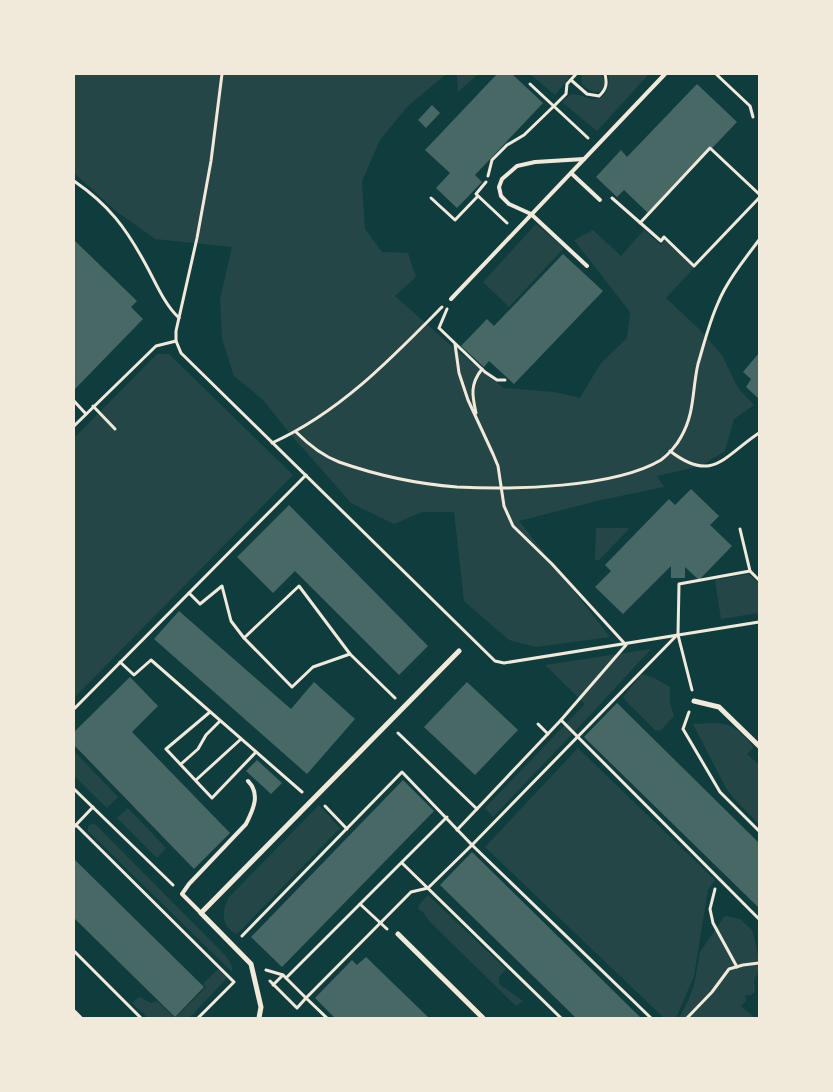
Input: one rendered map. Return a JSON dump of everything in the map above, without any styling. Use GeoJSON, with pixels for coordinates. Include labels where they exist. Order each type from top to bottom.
{"type":"FeatureCollection","features":[{"type":"Feature","properties":{"kind":"street"},"geometry":{"type":"LineString","coordinates":[[259,1018],[261,1007],[251,964],[201,913],[459,651]]}},
{"type":"Feature","properties":{"kind":"street"},"geometry":{"type":"LineString","coordinates":[[694,700],[719,707],[759,746]]}},
{"type":"Feature","properties":{"kind":"street"},"geometry":{"type":"LineString","coordinates":[[398,934],[483,1018]]}},
{"type":"Feature","properties":{"kind":"street"},"geometry":{"type":"LineString","coordinates":[[74,1012],[80,1018]]}},
{"type":"Feature","properties":{"kind":"lane"},"geometry":{"type":"LineString","coordinates":[[451,299],[665,74]]}},
{"type":"Feature","properties":{"kind":"lane"},"geometry":{"type":"LineString","coordinates":[[584,159],[517,166],[502,179],[499,187],[500,196],[512,206],[531,214],[587,266]]}},
{"type":"Feature","properties":{"kind":"lane"},"geometry":{"type":"LineString","coordinates":[[570,173],[600,200]]}},
{"type":"Feature","properties":{"kind":"lane"},"geometry":{"type":"LineString","coordinates":[[201,913],[182,894],[189,884],[246,824],[256,797],[254,787],[248,781]]}},
{"type":"Feature","properties":{"kind":"path"},"geometry":{"type":"LineString","coordinates":[[222,74],[211,161],[197,238],[176,331],[176,341],[181,353],[495,661],[504,663],[759,622]]}},
{"type":"Feature","properties":{"kind":"path"},"geometry":{"type":"LineString","coordinates":[[431,198],[455,220],[478,196],[476,194],[487,179],[492,160],[507,145],[524,135],[566,94],[567,84],[576,74]]}},
{"type":"Feature","properties":{"kind":"path"},"geometry":{"type":"LineString","coordinates":[[571,80],[587,94],[599,96],[606,88],[605,74]]}},
{"type":"Feature","properties":{"kind":"path"},"geometry":{"type":"LineString","coordinates":[[716,74],[750,106],[752,117]]}},
{"type":"Feature","properties":{"kind":"path"},"geometry":{"type":"LineString","coordinates":[[530,84],[596,146]]}},
{"type":"Feature","properties":{"kind":"path"},"geometry":{"type":"LineString","coordinates":[[600,200],[606,196],[612,198],[660,241],[664,237],[694,266],[759,196],[710,148],[640,223]]}},
{"type":"Feature","properties":{"kind":"path"},"geometry":{"type":"LineString","coordinates":[[74,181],[93,194],[119,220],[171,310],[179,318]]}},
{"type":"Feature","properties":{"kind":"path"},"geometry":{"type":"LineString","coordinates":[[478,196],[516,231]]}},
{"type":"Feature","properties":{"kind":"path"},"geometry":{"type":"LineString","coordinates":[[296,432],[309,445],[338,462],[412,481],[457,487],[567,484],[630,474],[663,459],[681,437],[694,405],[698,366],[718,302],[742,262],[759,240]]}},
{"type":"Feature","properties":{"kind":"path"},"geometry":{"type":"LineString","coordinates":[[451,299],[439,328],[482,369],[497,380],[505,380]]}},
{"type":"Feature","properties":{"kind":"path"},"geometry":{"type":"LineString","coordinates":[[272,443],[296,432],[374,375],[451,299]]}},
{"type":"Feature","properties":{"kind":"path"},"geometry":{"type":"LineString","coordinates":[[74,426],[156,346],[176,341]]}},
{"type":"Feature","properties":{"kind":"path"},"geometry":{"type":"LineString","coordinates":[[455,344],[459,373],[468,400],[495,460],[504,506],[513,526],[552,564],[626,644]]}},
{"type":"Feature","properties":{"kind":"path"},"geometry":{"type":"LineString","coordinates":[[477,419],[473,390],[475,377],[482,369]]}},
{"type":"Feature","properties":{"kind":"path"},"geometry":{"type":"LineString","coordinates":[[74,402],[86,414]]}},
{"type":"Feature","properties":{"kind":"path"},"geometry":{"type":"LineString","coordinates":[[93,406],[115,429]]}},
{"type":"Feature","properties":{"kind":"path"},"geometry":{"type":"LineString","coordinates":[[670,451],[690,463],[710,467],[722,462],[741,445],[759,433]]}},
{"type":"Feature","properties":{"kind":"path"},"geometry":{"type":"LineString","coordinates":[[74,709],[306,475]]}},
{"type":"Feature","properties":{"kind":"path"},"geometry":{"type":"LineString","coordinates":[[740,529],[750,571],[759,580]]}},
{"type":"Feature","properties":{"kind":"path"},"geometry":{"type":"LineString","coordinates":[[750,571],[679,584],[678,635],[694,700],[682,729],[720,792],[759,831]]}},
{"type":"Feature","properties":{"kind":"path"},"geometry":{"type":"LineString","coordinates":[[188,593],[200,604],[222,586],[231,621],[244,638],[292,687],[313,667],[350,654]]}},
{"type":"Feature","properties":{"kind":"path"},"geometry":{"type":"LineString","coordinates":[[244,638],[299,586],[350,654],[404,707]]}},
{"type":"Feature","properties":{"kind":"path"},"geometry":{"type":"LineString","coordinates":[[263,962],[268,979],[297,1008],[411,892],[428,888],[472,845],[678,635]]}},
{"type":"Feature","properties":{"kind":"path"},"geometry":{"type":"LineString","coordinates":[[457,830],[561,720],[626,644]]}},
{"type":"Feature","properties":{"kind":"path"},"geometry":{"type":"LineString","coordinates":[[120,662],[134,675],[151,660],[347,829]]}},
{"type":"Feature","properties":{"kind":"path"},"geometry":{"type":"LineString","coordinates":[[210,712],[166,749],[212,798],[256,752]]}},
{"type":"Feature","properties":{"kind":"path"},"geometry":{"type":"LineString","coordinates":[[561,720],[759,919]]}},
{"type":"Feature","properties":{"kind":"path"},"geometry":{"type":"LineString","coordinates":[[181,764],[198,750],[206,735],[220,721]]}},
{"type":"Feature","properties":{"kind":"path"},"geometry":{"type":"LineString","coordinates":[[389,723],[477,809]]}},
{"type":"Feature","properties":{"kind":"path"},"geometry":{"type":"LineString","coordinates":[[538,724],[548,734]]}},
{"type":"Feature","properties":{"kind":"path"},"geometry":{"type":"LineString","coordinates":[[196,780],[241,739]]}},
{"type":"Feature","properties":{"kind":"path"},"geometry":{"type":"LineString","coordinates":[[234,945],[402,772],[472,845],[651,1018]]}},
{"type":"Feature","properties":{"kind":"path"},"geometry":{"type":"LineString","coordinates":[[74,789],[182,894]]}},
{"type":"Feature","properties":{"kind":"path"},"geometry":{"type":"LineString","coordinates":[[93,807],[75,826],[234,982],[198,1018]]}},
{"type":"Feature","properties":{"kind":"path"},"geometry":{"type":"LineString","coordinates":[[286,978],[447,817]]}},
{"type":"Feature","properties":{"kind":"path"},"geometry":{"type":"LineString","coordinates":[[402,863],[561,1018]]}},
{"type":"Feature","properties":{"kind":"path"},"geometry":{"type":"LineString","coordinates":[[715,889],[710,909],[713,923],[737,967]]}},
{"type":"Feature","properties":{"kind":"path"},"geometry":{"type":"LineString","coordinates":[[360,904],[386,929]]}},
{"type":"Feature","properties":{"kind":"path"},"geometry":{"type":"LineString","coordinates":[[243,936],[249,942]]}},
{"type":"Feature","properties":{"kind":"path"},"geometry":{"type":"LineString","coordinates":[[74,952],[141,1018]]}},
{"type":"Feature","properties":{"kind":"path"},"geometry":{"type":"LineString","coordinates":[[687,1018],[712,992],[729,969],[759,963]]}},
{"type":"Feature","properties":{"kind":"path"},"geometry":{"type":"LineString","coordinates":[[265,970],[283,975],[327,1018]]}},
{"type":"Feature","properties":{"kind":"path"},"geometry":{"type":"LineString","coordinates":[[273,985],[283,975]]}},
{"type":"Feature","properties":{"kind":"shaded area"},"geometry":{"type":"Polygon","coordinates":[[[74,74],[446,74],[407,107],[380,140],[362,181],[365,229],[382,252],[408,253],[416,277],[395,296],[448,343],[504,388],[554,392],[580,398],[601,363],[627,338],[630,312],[574,240],[593,230],[621,256],[644,230],[661,245],[665,241],[694,268],[666,298],[699,329],[722,355],[738,388],[754,405],[734,419],[725,451],[701,466],[657,476],[664,487],[601,500],[519,521],[610,637],[536,647],[509,640],[464,601],[454,512],[422,512],[394,524],[351,503],[262,399],[234,376],[222,339],[220,299],[232,247],[155,239],[116,211],[74,173],[74,74]]]}},
{"type":"Feature","properties":{"kind":"shaded area"},"geometry":{"type":"Polygon","coordinates":[[[457,74],[478,74],[458,92],[457,74]]]}},
{"type":"Feature","properties":{"kind":"shaded area"},"geometry":{"type":"Polygon","coordinates":[[[530,74],[572,74],[555,95],[530,74]]]}},
{"type":"Feature","properties":{"kind":"shaded area"},"geometry":{"type":"Polygon","coordinates":[[[581,74],[602,74],[604,81],[603,89],[597,92],[587,89],[582,85],[581,74]]]}},
{"type":"Feature","properties":{"kind":"shaded area"},"geometry":{"type":"Polygon","coordinates":[[[608,74],[649,74],[597,131],[562,102],[571,94],[591,99],[600,98],[608,88],[608,74]]]}},
{"type":"Feature","properties":{"kind":"shaded area"},"geometry":{"type":"Polygon","coordinates":[[[536,224],[564,248],[509,307],[483,282],[536,224]]]}},
{"type":"Feature","properties":{"kind":"shaded area"},"geometry":{"type":"Polygon","coordinates":[[[157,354],[169,354],[293,475],[74,698],[74,438],[157,354]]]}},
{"type":"Feature","properties":{"kind":"shaded area"},"geometry":{"type":"Polygon","coordinates":[[[596,528],[629,529],[598,561],[595,559],[596,528]]]}},
{"type":"Feature","properties":{"kind":"shaded area"},"geometry":{"type":"Polygon","coordinates":[[[749,574],[759,584],[759,613],[721,619],[715,580],[749,574]]]}},
{"type":"Feature","properties":{"kind":"shaded area"},"geometry":{"type":"Polygon","coordinates":[[[651,649],[493,817],[485,808],[585,704],[545,665],[651,649]]]}},
{"type":"Feature","properties":{"kind":"shaded area"},"geometry":{"type":"Polygon","coordinates":[[[642,674],[670,687],[670,703],[674,716],[660,731],[655,730],[623,697],[642,674]]]}},
{"type":"Feature","properties":{"kind":"shaded area"},"geometry":{"type":"Polygon","coordinates":[[[720,723],[736,729],[754,747],[747,754],[759,765],[759,824],[726,788],[693,724],[720,723]]]}},
{"type":"Feature","properties":{"kind":"shaded area"},"geometry":{"type":"Polygon","coordinates":[[[578,748],[715,880],[708,890],[694,976],[676,1018],[664,1018],[485,847],[578,748]]]}},
{"type":"Feature","properties":{"kind":"shaded area"},"geometry":{"type":"Polygon","coordinates":[[[74,751],[118,797],[107,808],[74,776],[74,751]]]}},
{"type":"Feature","properties":{"kind":"shaded area"},"geometry":{"type":"Polygon","coordinates":[[[319,805],[340,828],[237,934],[232,931],[225,923],[224,918],[226,902],[229,897],[319,805]]]}},
{"type":"Feature","properties":{"kind":"shaded area"},"geometry":{"type":"Polygon","coordinates":[[[128,808],[166,848],[157,858],[117,818],[128,808]]]}},
{"type":"Feature","properties":{"kind":"shaded area"},"geometry":{"type":"Polygon","coordinates":[[[94,823],[223,953],[231,963],[232,972],[88,831],[88,826],[94,823]]]}},
{"type":"Feature","properties":{"kind":"shaded area"},"geometry":{"type":"Polygon","coordinates":[[[428,895],[506,969],[499,977],[499,984],[523,1001],[516,1006],[418,909],[419,905],[428,895]]]}},
{"type":"Feature","properties":{"kind":"shaded area"},"geometry":{"type":"Polygon","coordinates":[[[726,916],[740,919],[752,930],[754,936],[759,961],[759,969],[754,981],[755,992],[751,995],[745,995],[746,1001],[741,1006],[755,1018],[679,1018],[694,985],[700,952],[726,916]]]}},
{"type":"Feature","properties":{"kind":"shaded area"},"geometry":{"type":"Polygon","coordinates":[[[218,969],[227,978],[189,1018],[175,1018],[206,987],[203,984],[218,969]]]}},
{"type":"Feature","properties":{"kind":"shaded area"},"geometry":{"type":"Polygon","coordinates":[[[139,997],[151,1003],[157,1001],[175,1018],[148,1018],[132,1003],[139,997]]]}},
{"type":"Feature","properties":{"kind":"building"},"geometry":{"type":"Polygon","coordinates":[[[497,74],[512,74],[543,103],[475,175],[482,182],[457,208],[436,188],[450,173],[425,150],[497,74]]]}},
{"type":"Feature","properties":{"kind":"building"},"geometry":{"type":"Polygon","coordinates":[[[697,84],[737,122],[649,214],[624,190],[617,197],[596,177],[621,150],[627,157],[697,84]]]}},
{"type":"Feature","properties":{"kind":"building"},"geometry":{"type":"Polygon","coordinates":[[[432,105],[440,113],[426,128],[418,120],[432,105]]]}},
{"type":"Feature","properties":{"kind":"building"},"geometry":{"type":"Polygon","coordinates":[[[74,240],[137,301],[131,307],[143,319],[75,389],[74,388],[74,240]]]}},
{"type":"Feature","properties":{"kind":"building"},"geometry":{"type":"Polygon","coordinates":[[[563,254],[603,291],[514,384],[489,361],[484,367],[461,346],[487,319],[494,326],[563,254]]]}},
{"type":"Feature","properties":{"kind":"building"},"geometry":{"type":"Polygon","coordinates":[[[759,353],[758,398],[746,387],[751,379],[743,372],[759,353]]]}},
{"type":"Feature","properties":{"kind":"building"},"geometry":{"type":"Polygon","coordinates":[[[691,489],[719,516],[710,525],[732,546],[699,580],[685,567],[685,578],[671,578],[671,566],[623,614],[595,587],[611,571],[605,565],[669,499],[675,505],[691,489]]]}},
{"type":"Feature","properties":{"kind":"building"},"geometry":{"type":"Polygon","coordinates":[[[289,505],[428,646],[399,675],[295,571],[273,593],[237,557],[289,505]]]}},
{"type":"Feature","properties":{"kind":"building"},"geometry":{"type":"Polygon","coordinates":[[[179,611],[291,709],[314,682],[355,719],[307,774],[154,639],[179,611]]]}},
{"type":"Feature","properties":{"kind":"building"},"geometry":{"type":"Polygon","coordinates":[[[130,677],[158,706],[132,732],[230,833],[194,869],[74,745],[74,732],[130,677]]]}},
{"type":"Feature","properties":{"kind":"building"},"geometry":{"type":"Polygon","coordinates":[[[467,682],[518,730],[475,775],[424,727],[467,682]]]}},
{"type":"Feature","properties":{"kind":"building"},"geometry":{"type":"Polygon","coordinates":[[[617,703],[759,843],[759,908],[584,737],[617,703]]]}},
{"type":"Feature","properties":{"kind":"building"},"geometry":{"type":"Polygon","coordinates":[[[257,760],[282,783],[271,794],[246,771],[257,760]]]}},
{"type":"Feature","properties":{"kind":"building"},"geometry":{"type":"Polygon","coordinates":[[[403,780],[434,811],[282,967],[251,937],[403,780]]]}},
{"type":"Feature","properties":{"kind":"building"},"geometry":{"type":"Polygon","coordinates":[[[472,852],[641,1018],[576,1018],[440,885],[472,852]]]}},
{"type":"Feature","properties":{"kind":"building"},"geometry":{"type":"Polygon","coordinates":[[[74,859],[204,987],[175,1017],[74,918],[74,859]]]}},
{"type":"Feature","properties":{"kind":"building"},"geometry":{"type":"Polygon","coordinates":[[[366,957],[429,1018],[335,1018],[315,998],[352,960],[357,965],[366,957]]]}}]}
